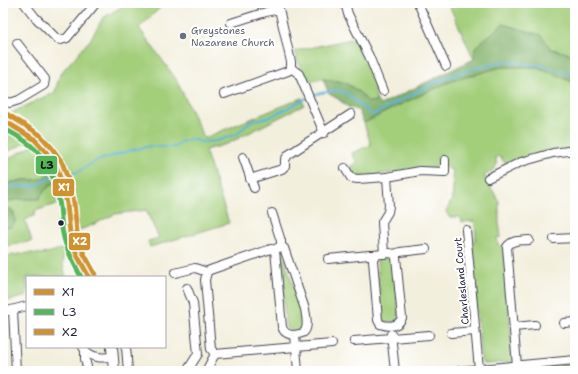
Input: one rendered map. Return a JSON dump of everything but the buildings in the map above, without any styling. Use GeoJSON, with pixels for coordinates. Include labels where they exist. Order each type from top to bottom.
{"type":"FeatureCollection","features":[{"type":"Feature","properties":{"kind":"main road"},"geometry":{"type":"LineString","coordinates":[[3,120],[34,139],[56,166],[64,189],[70,233],[77,255],[88,276]]}},
{"type":"Feature","properties":{"kind":"main road"},"geometry":{"type":"LineString","coordinates":[[113,352],[114,371]]}},
{"type":"Feature","properties":{"kind":"street"},"geometry":{"type":"LineString","coordinates":[[24,3],[34,17],[57,39],[61,40],[67,38],[96,3]]}},
{"type":"Feature","properties":{"kind":"street"},"geometry":{"type":"LineString","coordinates":[[345,3],[348,14],[369,56],[383,91]]}},
{"type":"Feature","properties":{"kind":"street"},"geometry":{"type":"LineString","coordinates":[[418,3],[446,66]]}},
{"type":"Feature","properties":{"kind":"street"},"geometry":{"type":"LineString","coordinates":[[231,23],[266,12],[279,6],[291,68]]}},
{"type":"Feature","properties":{"kind":"street"},"geometry":{"type":"LineString","coordinates":[[3,99],[10,103],[19,100],[44,84],[45,79],[17,43]]}},
{"type":"Feature","properties":{"kind":"street"},"geometry":{"type":"LineString","coordinates":[[291,68],[299,74],[324,133]]}},
{"type":"Feature","properties":{"kind":"street"},"geometry":{"type":"LineString","coordinates":[[224,94],[288,71],[291,68]]}},
{"type":"Feature","properties":{"kind":"street"},"geometry":{"type":"LineString","coordinates":[[250,178],[282,169],[285,166],[285,160],[288,155],[351,114]]}},
{"type":"Feature","properties":{"kind":"street"},"geometry":{"type":"LineString","coordinates":[[488,178],[521,162],[553,153],[575,150]]}},
{"type":"Feature","properties":{"kind":"street"},"geometry":{"type":"LineString","coordinates":[[243,157],[254,188]]}},
{"type":"Feature","properties":{"kind":"street"},"geometry":{"type":"LineString","coordinates":[[345,168],[351,178],[358,180],[420,171],[445,172],[445,160]]}},
{"type":"Feature","properties":{"kind":"street"},"geometry":{"type":"LineString","coordinates":[[384,254],[382,222],[388,212],[389,206],[386,177]]}},
{"type":"Feature","properties":{"kind":"street"},"geometry":{"type":"LineString","coordinates":[[175,273],[185,269],[195,268],[207,272],[271,250],[278,248],[284,248],[305,310],[306,329],[304,332],[295,335],[286,334],[283,331],[278,248],[282,241],[272,213]]}},
{"type":"Feature","properties":{"kind":"street","name":"Charlesland Court"},"geometry":{"type":"LineString","coordinates":[[466,230],[478,369]]}},
{"type":"Feature","properties":{"kind":"street"},"geometry":{"type":"LineString","coordinates":[[554,239],[575,238]]}},
{"type":"Feature","properties":{"kind":"street"},"geometry":{"type":"LineString","coordinates":[[517,366],[507,247],[510,242],[529,240]]}},
{"type":"Feature","properties":{"kind":"street"},"geometry":{"type":"LineString","coordinates":[[328,259],[369,255],[374,256],[390,253],[394,254],[426,249]]}},
{"type":"Feature","properties":{"kind":"street"},"geometry":{"type":"LineString","coordinates":[[374,256],[373,260],[378,320],[380,324],[390,326],[396,325],[402,318],[396,258],[394,254]]}},
{"type":"Feature","properties":{"kind":"street"},"geometry":{"type":"LineString","coordinates":[[207,272],[205,280],[212,349],[215,354]]}},
{"type":"Feature","properties":{"kind":"street"},"geometry":{"type":"LineString","coordinates":[[187,371],[198,354],[193,303],[188,288]]}},
{"type":"Feature","properties":{"kind":"street"},"geometry":{"type":"LineString","coordinates":[[3,312],[26,306]]}},
{"type":"Feature","properties":{"kind":"street"},"geometry":{"type":"LineString","coordinates":[[13,310],[16,371]]}},
{"type":"Feature","properties":{"kind":"street"},"geometry":{"type":"LineString","coordinates":[[564,323],[575,322]]}},
{"type":"Feature","properties":{"kind":"street"},"geometry":{"type":"LineString","coordinates":[[514,327],[535,324]]}},
{"type":"Feature","properties":{"kind":"street"},"geometry":{"type":"LineString","coordinates":[[390,326],[395,371]]}},
{"type":"Feature","properties":{"kind":"street","name":"Charlesland Court"},"geometry":{"type":"LineString","coordinates":[[451,333],[475,331]]}},
{"type":"Feature","properties":{"kind":"street"},"geometry":{"type":"LineString","coordinates":[[295,335],[298,371]]}},
{"type":"Feature","properties":{"kind":"street"},"geometry":{"type":"LineString","coordinates":[[354,341],[428,335]]}},
{"type":"Feature","properties":{"kind":"street"},"geometry":{"type":"LineString","coordinates":[[215,354],[332,344]]}},
{"type":"Feature","properties":{"kind":"street"},"geometry":{"type":"LineString","coordinates":[[126,348],[128,371]]}},
{"type":"Feature","properties":{"kind":"street"},"geometry":{"type":"LineString","coordinates":[[84,349],[97,358],[109,357],[113,352]]}},
{"type":"Feature","properties":{"kind":"street"},"geometry":{"type":"LineString","coordinates":[[84,349],[88,371]]}},
{"type":"Feature","properties":{"kind":"street"},"geometry":{"type":"LineString","coordinates":[[206,371],[215,354]]}},
{"type":"Feature","properties":{"kind":"street"},"geometry":{"type":"LineString","coordinates":[[459,371],[575,360]]}},
{"type":"Feature","properties":{"kind":"green space"},"geometry":{"type":"Polygon","coordinates":[[[128,3],[165,3],[139,28],[176,79],[204,138],[302,98],[304,105],[227,144],[205,150],[229,223],[150,247],[148,241],[159,238],[146,210],[115,214],[77,231],[76,212],[65,170],[60,158],[43,137],[11,120],[13,112],[55,92],[60,74],[90,40],[103,18],[128,3]]]}},
{"type":"Feature","properties":{"kind":"green space"},"geometry":{"type":"Polygon","coordinates":[[[448,3],[575,3],[575,55],[551,49],[474,59],[448,3]]]}},
{"type":"Feature","properties":{"kind":"green space"},"geometry":{"type":"Polygon","coordinates":[[[503,24],[541,35],[551,49],[575,55],[575,83],[537,67],[501,67],[449,82],[364,123],[358,110],[348,107],[329,94],[323,79],[344,82],[359,92],[368,102],[377,101],[380,105],[474,59],[475,47],[503,24]]]}},
{"type":"Feature","properties":{"kind":"green space"},"geometry":{"type":"Polygon","coordinates":[[[356,38],[378,85],[378,88],[374,91],[377,101],[368,102],[359,92],[344,82],[323,79],[309,82],[298,62],[295,51],[356,38]]]}},
{"type":"Feature","properties":{"kind":"green space"},"geometry":{"type":"Polygon","coordinates":[[[501,67],[537,67],[575,83],[575,148],[507,163],[503,161],[501,156],[496,157],[496,167],[484,176],[499,201],[499,223],[501,237],[497,237],[498,244],[503,247],[504,250],[513,358],[512,361],[509,362],[483,364],[481,360],[471,246],[476,238],[476,231],[474,221],[462,222],[461,218],[459,217],[449,217],[446,211],[452,195],[453,170],[442,164],[440,167],[436,168],[355,177],[350,169],[357,163],[352,153],[371,145],[364,123],[449,82],[501,67]]]}},
{"type":"Feature","properties":{"kind":"green space"},"geometry":{"type":"Polygon","coordinates":[[[4,128],[27,142],[7,152],[3,156],[3,129],[4,128]]]}},
{"type":"Feature","properties":{"kind":"green space"},"geometry":{"type":"Polygon","coordinates":[[[34,143],[56,174],[36,180],[12,182],[3,186],[3,162],[29,148],[34,143]]]}},
{"type":"Feature","properties":{"kind":"green space"},"geometry":{"type":"Polygon","coordinates":[[[56,174],[57,180],[45,190],[39,199],[20,199],[3,202],[3,186],[12,182],[36,180],[56,174]]]}},
{"type":"Feature","properties":{"kind":"green space"},"geometry":{"type":"Polygon","coordinates":[[[57,180],[63,202],[35,211],[35,215],[25,220],[32,241],[3,247],[3,227],[5,227],[9,208],[3,211],[3,202],[20,199],[39,199],[45,190],[57,180]]]}},
{"type":"Feature","properties":{"kind":"green space"},"geometry":{"type":"Polygon","coordinates":[[[9,208],[12,210],[15,221],[11,227],[3,227],[3,211],[9,208]]]}},
{"type":"Feature","properties":{"kind":"green space"},"geometry":{"type":"Polygon","coordinates":[[[63,249],[63,266],[66,276],[26,276],[26,296],[3,302],[3,256],[30,253],[42,254],[63,249]]]}},
{"type":"Feature","properties":{"kind":"green space"},"geometry":{"type":"Polygon","coordinates":[[[280,250],[282,252],[303,315],[302,327],[296,331],[286,328],[280,250]]]}},
{"type":"Feature","properties":{"kind":"green space"},"geometry":{"type":"Polygon","coordinates":[[[393,257],[399,317],[395,322],[383,322],[381,318],[377,258],[393,257]]]}},
{"type":"Feature","properties":{"kind":"green space"},"geometry":{"type":"Polygon","coordinates":[[[575,364],[575,371],[513,371],[513,369],[575,364]]]}},
{"type":"Feature","properties":{"kind":"waterway"},"geometry":{"type":"LineString","coordinates":[[311,96],[337,90],[346,93],[373,115],[436,82],[466,71],[505,61],[544,66],[575,76]]}},
{"type":"Feature","properties":{"kind":"waterway"},"geometry":{"type":"LineString","coordinates":[[64,179],[69,178],[74,173],[96,161],[132,150],[151,146],[175,147],[181,142],[192,139],[201,142],[217,141],[237,134],[251,121],[270,117],[307,98]]}},
{"type":"Feature","properties":{"kind":"waterway"},"geometry":{"type":"LineString","coordinates":[[3,191],[11,186],[34,186],[39,185],[47,179],[56,178]]}},
{"type":"Feature","properties":{"kind":"transit line","name":"X2"},"geometry":{"type":"LineString","coordinates":[[7,114],[39,134],[62,162],[71,188],[77,232],[83,252],[95,274]]}},
{"type":"Feature","properties":{"kind":"transit line","name":"X1"},"geometry":{"type":"LineString","coordinates":[[3,120],[34,139],[56,166],[64,189],[70,233],[77,255],[88,276]]}},
{"type":"Feature","properties":{"kind":"transit line","name":"L3"},"geometry":{"type":"LineString","coordinates":[[3,128],[29,144],[36,150],[46,164],[57,190],[64,240],[70,256],[80,276]]}},
{"type":"Feature","properties":{"kind":"place","name":"Greystones Nazarene Church"},"geometry":{"type":"Point","coordinates":[183,36]}}]}
